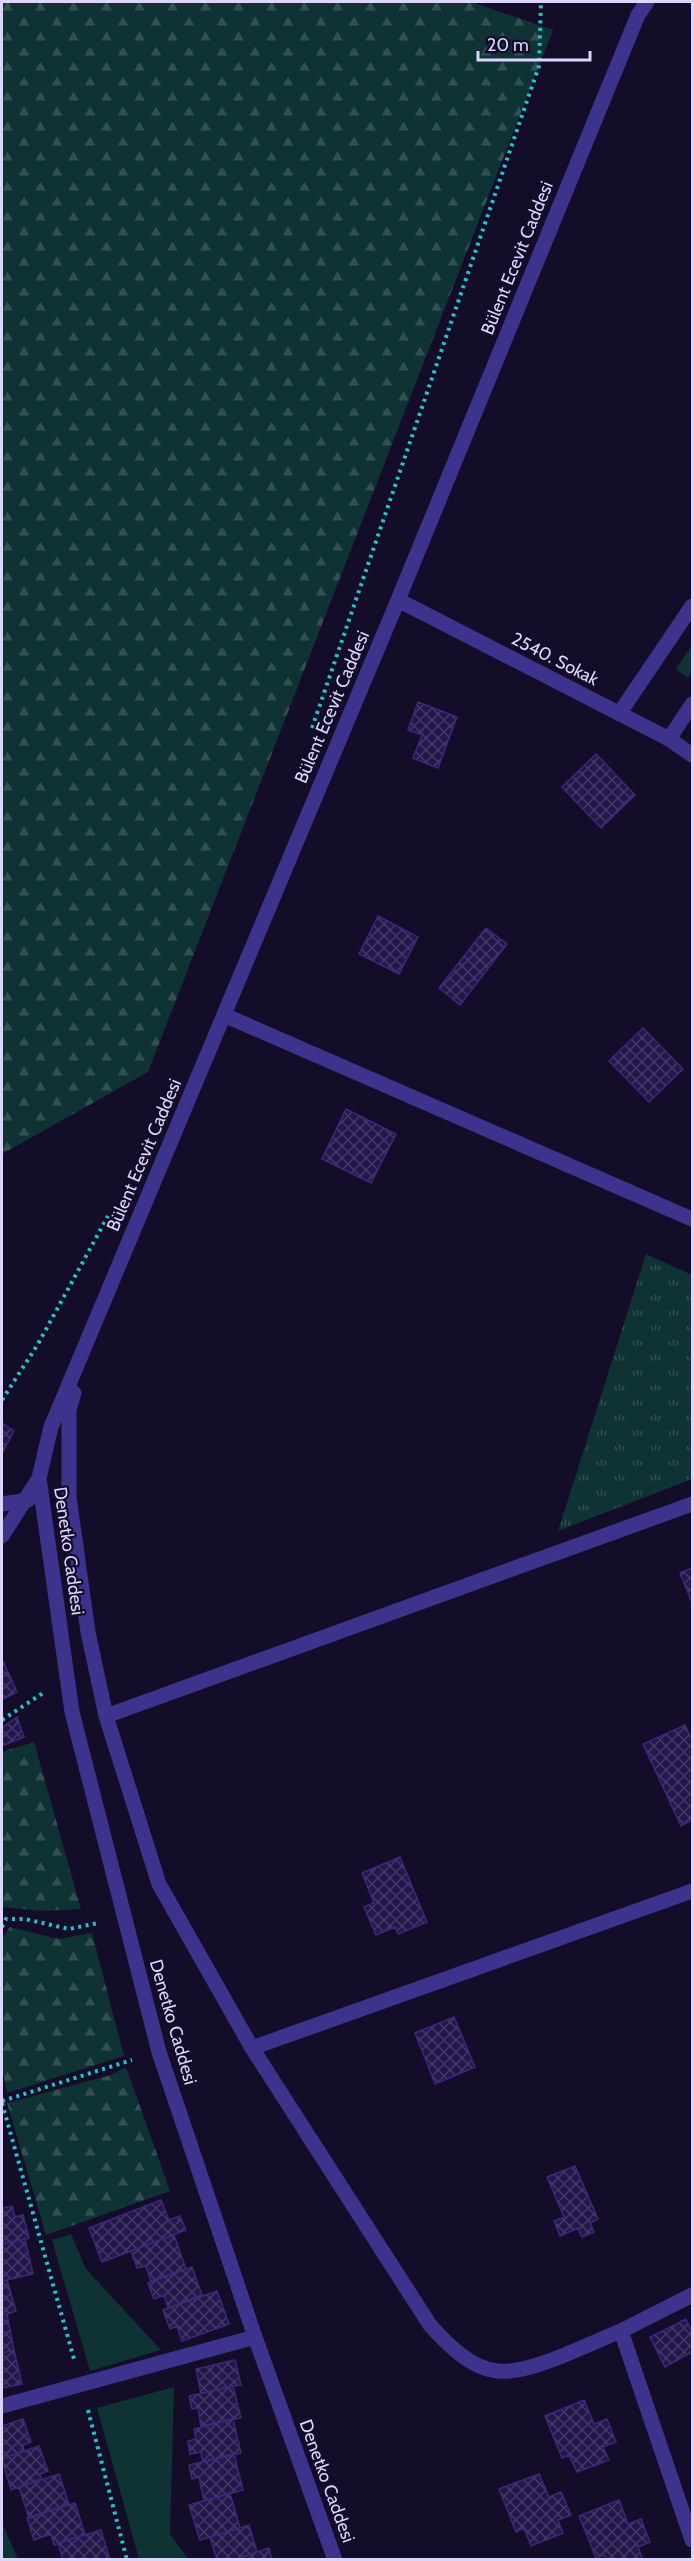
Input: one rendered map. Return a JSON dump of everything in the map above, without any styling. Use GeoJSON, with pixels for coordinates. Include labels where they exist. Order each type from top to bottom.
{"type":"FeatureCollection","features":[{"type":"Feature","properties":{"kind":"street","name":"Bülent Ecevit Caddesi"},"geometry":{"type":"LineString","coordinates":[[39,1478],[51,1427],[398,600],[633,26],[646,2]]}},
{"type":"Feature","properties":{"kind":"street","name":"2540. Sokak"},"geometry":{"type":"LineString","coordinates":[[398,600],[669,739],[693,755]]}},
{"type":"Feature","properties":{"kind":"street"},"geometry":{"type":"LineString","coordinates":[[619,714],[693,606]]}},
{"type":"Feature","properties":{"kind":"street"},"geometry":{"type":"LineString","coordinates":[[669,739],[693,704]]}},
{"type":"Feature","properties":{"kind":"street"},"geometry":{"type":"LineString","coordinates":[[224,1015],[693,1219]]}},
{"type":"Feature","properties":{"kind":"street"},"geometry":{"type":"LineString","coordinates":[[97,1318],[69,1410],[69,1497],[88,1632],[106,1716],[159,1884],[252,2048],[430,2325],[466,2358],[496,2372],[519,2371],[621,2331],[693,2295]]}},
{"type":"Feature","properties":{"kind":"street"},"geometry":{"type":"LineString","coordinates":[[2,1536],[28,1500],[39,1478]]}},
{"type":"Feature","properties":{"kind":"street","name":"Denetko Caddesi"},"geometry":{"type":"LineString","coordinates":[[39,1478],[72,1712],[159,2052],[255,2337],[335,2559]]}},
{"type":"Feature","properties":{"kind":"street"},"geometry":{"type":"LineString","coordinates":[[2,1504],[28,1500]]}},
{"type":"Feature","properties":{"kind":"street"},"geometry":{"type":"LineString","coordinates":[[106,1716],[693,1504]]}},
{"type":"Feature","properties":{"kind":"street"},"geometry":{"type":"LineString","coordinates":[[252,2048],[693,1891]]}},
{"type":"Feature","properties":{"kind":"street"},"geometry":{"type":"LineString","coordinates":[[621,2331],[693,2540]]}},
{"type":"Feature","properties":{"kind":"street"},"geometry":{"type":"LineString","coordinates":[[2,2406],[255,2337]]}},
{"type":"Feature","properties":{"kind":"path"},"geometry":{"type":"LineString","coordinates":[[308,740],[539,66],[541,2]]}},
{"type":"Feature","properties":{"kind":"path"},"geometry":{"type":"LineString","coordinates":[[2,1400],[38,1344],[111,1209]]}},
{"type":"Feature","properties":{"kind":"path"},"geometry":{"type":"LineString","coordinates":[[2,1720],[43,1693],[46,1701]]}},
{"type":"Feature","properties":{"kind":"path"},"geometry":{"type":"LineString","coordinates":[[2,1927],[6,1919],[25,1919],[69,1929],[96,1923]]}},
{"type":"Feature","properties":{"kind":"path"},"geometry":{"type":"LineString","coordinates":[[127,2559],[2,2102],[112,2068],[138,2057]]}},
{"type":"Feature","properties":{"kind":"green space"},"geometry":{"type":"Polygon","coordinates":[[[2,2],[472,2],[553,30],[148,1072],[2,1154],[2,2]]]}},
{"type":"Feature","properties":{"kind":"green space"},"geometry":{"type":"Polygon","coordinates":[[[692,645],[692,671],[688,678],[676,669],[692,645]]]}},
{"type":"Feature","properties":{"kind":"green space"},"geometry":{"type":"Polygon","coordinates":[[[646,1254],[692,1275],[692,1479],[558,1531],[646,1254]]]}},
{"type":"Feature","properties":{"kind":"green space"},"geometry":{"type":"Polygon","coordinates":[[[34,1742],[81,1909],[42,1911],[2,1907],[2,1752],[34,1742]]]}},
{"type":"Feature","properties":{"kind":"green space"},"geometry":{"type":"Polygon","coordinates":[[[10,1927],[59,1939],[92,1933],[124,2056],[7,2093],[2,2068],[2,1938],[10,1927]]]}},
{"type":"Feature","properties":{"kind":"green space"},"geometry":{"type":"Polygon","coordinates":[[[126,2067],[170,2191],[46,2235],[7,2103],[111,2075],[126,2067]]]}},
{"type":"Feature","properties":{"kind":"green space"},"geometry":{"type":"Polygon","coordinates":[[[71,2234],[86,2269],[161,2350],[90,2371],[52,2240],[71,2234]]]}},
{"type":"Feature","properties":{"kind":"green space"},"geometry":{"type":"Polygon","coordinates":[[[174,2387],[170,2534],[188,2559],[139,2559],[97,2408],[174,2387]]]}},
{"type":"Feature","properties":{"kind":"green space"},"geometry":{"type":"Polygon","coordinates":[[[2,2523],[18,2559],[2,2559],[2,2523]]]}},
{"type":"Feature","properties":{"kind":"building"},"geometry":{"type":"Polygon","coordinates":[[[418,702],[457,717],[438,768],[413,758],[422,735],[408,730],[418,702]]]}},
{"type":"Feature","properties":{"kind":"building"},"geometry":{"type":"Polygon","coordinates":[[[596,754],[635,795],[601,828],[562,787],[596,754]]]}},
{"type":"Feature","properties":{"kind":"building"},"geometry":{"type":"Polygon","coordinates":[[[378,916],[418,937],[399,974],[359,954],[378,916]]]}},
{"type":"Feature","properties":{"kind":"building"},"geometry":{"type":"Polygon","coordinates":[[[486,928],[507,944],[460,1005],[439,988],[486,928]]]}},
{"type":"Feature","properties":{"kind":"building"},"geometry":{"type":"Polygon","coordinates":[[[643,1028],[683,1069],[649,1102],[609,1061],[643,1028]]]}},
{"type":"Feature","properties":{"kind":"building"},"geometry":{"type":"Polygon","coordinates":[[[346,1109],[396,1134],[371,1183],[322,1159],[346,1109]]]}},
{"type":"Feature","properties":{"kind":"building"},"geometry":{"type":"Polygon","coordinates":[[[2,1423],[14,1431],[2,1454],[2,1423]]]}},
{"type":"Feature","properties":{"kind":"building"},"geometry":{"type":"Polygon","coordinates":[[[692,1568],[692,1603],[680,1573],[692,1568]]]}},
{"type":"Feature","properties":{"kind":"building"},"geometry":{"type":"Polygon","coordinates":[[[2,1662],[17,1692],[2,1700],[2,1662]]]}},
{"type":"Feature","properties":{"kind":"building"},"geometry":{"type":"Polygon","coordinates":[[[17,1717],[24,1737],[2,1746],[2,1728],[17,1717]]]}},
{"type":"Feature","properties":{"kind":"building"},"geometry":{"type":"Polygon","coordinates":[[[685,1725],[692,1740],[692,1820],[681,1826],[643,1744],[685,1725]]]}},
{"type":"Feature","properties":{"kind":"building"},"geometry":{"type":"Polygon","coordinates":[[[400,1857],[427,1922],[398,1934],[395,1927],[376,1935],[364,1907],[374,1903],[362,1873],[400,1857]]]}},
{"type":"Feature","properties":{"kind":"building"},"geometry":{"type":"Polygon","coordinates":[[[454,2017],[475,2067],[435,2084],[415,2033],[454,2017]]]}},
{"type":"Feature","properties":{"kind":"building"},"geometry":{"type":"Polygon","coordinates":[[[575,2166],[598,2219],[590,2223],[594,2232],[582,2237],[578,2228],[560,2236],[554,2221],[564,2217],[547,2177],[575,2166]]]}},
{"type":"Feature","properties":{"kind":"building"},"geometry":{"type":"Polygon","coordinates":[[[161,2200],[169,2220],[180,2216],[186,2230],[102,2262],[89,2228],[161,2200]]]}},
{"type":"Feature","properties":{"kind":"building"},"geometry":{"type":"Polygon","coordinates":[[[12,2206],[15,2217],[23,2215],[29,2238],[2,2244],[2,2208],[12,2206]]]}},
{"type":"Feature","properties":{"kind":"building"},"geometry":{"type":"Polygon","coordinates":[[[174,2235],[186,2269],[151,2281],[146,2266],[137,2268],[131,2251],[174,2235]]]}},
{"type":"Feature","properties":{"kind":"building"},"geometry":{"type":"Polygon","coordinates":[[[25,2239],[33,2274],[2,2281],[2,2244],[25,2239]]]}},
{"type":"Feature","properties":{"kind":"building"},"geometry":{"type":"Polygon","coordinates":[[[192,2267],[202,2295],[168,2308],[164,2295],[154,2299],[148,2283],[192,2267]]]}},
{"type":"Feature","properties":{"kind":"building"},"geometry":{"type":"Polygon","coordinates":[[[7,2280],[16,2311],[2,2316],[2,2281],[7,2280]]]}},
{"type":"Feature","properties":{"kind":"building"},"geometry":{"type":"Polygon","coordinates":[[[217,2291],[229,2324],[182,2341],[177,2326],[170,2329],[163,2310],[217,2291]]]}},
{"type":"Feature","properties":{"kind":"building"},"geometry":{"type":"Polygon","coordinates":[[[7,2314],[14,2350],[2,2353],[2,2316],[7,2314]]]}},
{"type":"Feature","properties":{"kind":"building"},"geometry":{"type":"Polygon","coordinates":[[[686,2319],[692,2332],[692,2352],[665,2367],[650,2337],[686,2319]]]}},
{"type":"Feature","properties":{"kind":"building"},"geometry":{"type":"Polygon","coordinates":[[[14,2350],[22,2384],[2,2388],[2,2353],[14,2350]]]}},
{"type":"Feature","properties":{"kind":"building"},"geometry":{"type":"Polygon","coordinates":[[[235,2360],[241,2385],[201,2393],[196,2369],[235,2360]]]}},
{"type":"Feature","properties":{"kind":"building"},"geometry":{"type":"Polygon","coordinates":[[[233,2386],[241,2418],[201,2426],[198,2408],[192,2409],[189,2396],[233,2386]]]}},
{"type":"Feature","properties":{"kind":"building"},"geometry":{"type":"Polygon","coordinates":[[[584,2400],[594,2424],[607,2419],[616,2442],[603,2447],[609,2460],[577,2472],[569,2455],[562,2458],[545,2416],[584,2400]]]}},
{"type":"Feature","properties":{"kind":"building"},"geometry":{"type":"Polygon","coordinates":[[[23,2419],[31,2442],[23,2445],[24,2451],[2,2459],[2,2426],[23,2419]]]}},
{"type":"Feature","properties":{"kind":"building"},"geometry":{"type":"Polygon","coordinates":[[[233,2419],[241,2453],[203,2462],[201,2452],[190,2454],[188,2441],[196,2439],[194,2429],[233,2419]]]}},
{"type":"Feature","properties":{"kind":"building"},"geometry":{"type":"Polygon","coordinates":[[[39,2446],[48,2471],[40,2474],[41,2479],[11,2490],[2,2459],[39,2446]]]}},
{"type":"Feature","properties":{"kind":"building"},"geometry":{"type":"Polygon","coordinates":[[[234,2454],[243,2490],[204,2501],[199,2477],[192,2479],[189,2465],[234,2454]]]}},
{"type":"Feature","properties":{"kind":"building"},"geometry":{"type":"Polygon","coordinates":[[[59,2474],[69,2504],[29,2518],[19,2487],[59,2474]]]}},
{"type":"Feature","properties":{"kind":"building"},"geometry":{"type":"Polygon","coordinates":[[[539,2474],[549,2497],[561,2492],[571,2515],[558,2520],[563,2533],[531,2546],[524,2528],[516,2532],[499,2489],[539,2474]]]}},
{"type":"Feature","properties":{"kind":"building"},"geometry":{"type":"Polygon","coordinates":[[[230,2493],[240,2528],[200,2540],[189,2505],[230,2493]]]}},
{"type":"Feature","properties":{"kind":"building"},"geometry":{"type":"Polygon","coordinates":[[[619,2500],[628,2524],[641,2519],[650,2542],[638,2547],[643,2560],[606,2560],[604,2555],[596,2558],[579,2516],[619,2500]]]}},
{"type":"Feature","properties":{"kind":"building"},"geometry":{"type":"Polygon","coordinates":[[[75,2503],[85,2534],[54,2545],[51,2534],[34,2540],[27,2518],[75,2503]]]}},
{"type":"Feature","properties":{"kind":"building"},"geometry":{"type":"Polygon","coordinates":[[[249,2525],[257,2552],[234,2560],[217,2560],[210,2537],[249,2525]]]}},
{"type":"Feature","properties":{"kind":"building"},"geometry":{"type":"Polygon","coordinates":[[[101,2530],[110,2560],[63,2560],[58,2543],[101,2530]]]}},
{"type":"Feature","properties":{"kind":"building"},"geometry":{"type":"Polygon","coordinates":[[[269,2548],[272,2560],[234,2560],[257,2552],[269,2548]]]}}]}
